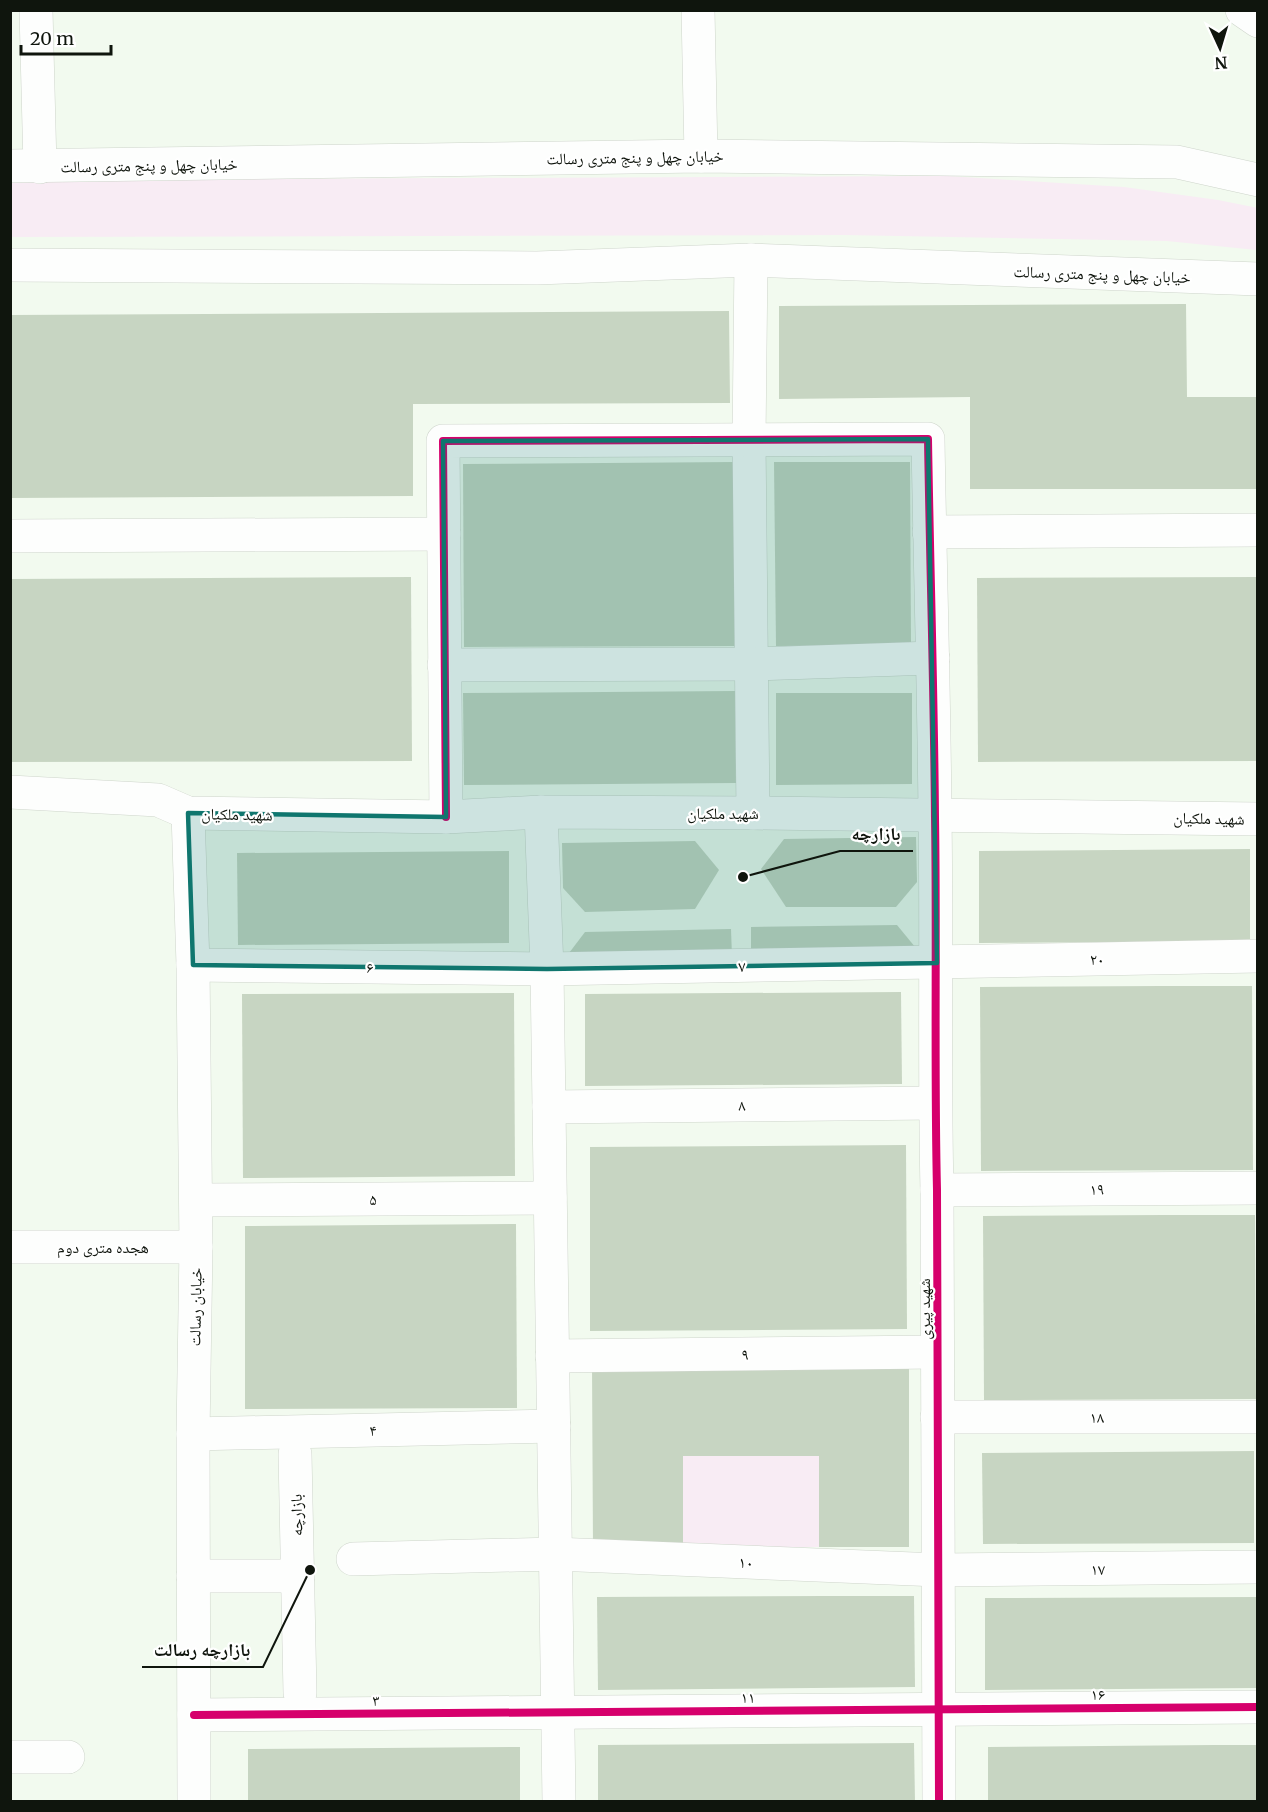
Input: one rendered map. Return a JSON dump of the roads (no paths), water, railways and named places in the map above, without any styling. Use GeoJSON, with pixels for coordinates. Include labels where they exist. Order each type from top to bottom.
{"type":"FeatureCollection","features":[{"type":"Feature","properties":{"kind":"street"},"geometry":{"type":"LineString","coordinates":[[25,167],[36,10]]}},
{"type":"Feature","properties":{"kind":"street"},"geometry":{"type":"LineString","coordinates":[[698,10],[701,156]]}},
{"type":"Feature","properties":{"kind":"street"},"geometry":{"type":"LineString","coordinates":[[1242,10],[1257,21]]}},
{"type":"Feature","properties":{"kind":"street","name":"خیابان چهل و پنج متری رسالت"},"geometry":{"type":"LineString","coordinates":[[25,167],[701,156],[1178,162],[1257,180]]}},
{"type":"Feature","properties":{"kind":"street"},"geometry":{"type":"LineString","coordinates":[[1178,162],[1257,159]]}},
{"type":"Feature","properties":{"kind":"street"},"geometry":{"type":"LineString","coordinates":[[752,260],[749,440],[753,813]]}},
{"type":"Feature","properties":{"kind":"street","name":"خیابان چهل و پنج متری رسالت"},"geometry":{"type":"LineString","coordinates":[[10,265],[537,268],[752,260],[1257,279]]}},
{"type":"Feature","properties":{"kind":"street","name":"شهید پیری"},"geometry":{"type":"LineString","coordinates":[[749,440],[928,439],[935,816],[939,1802]]}},
{"type":"Feature","properties":{"kind":"street"},"geometry":{"type":"LineString","coordinates":[[446,817],[443,441],[749,440]]}},
{"type":"Feature","properties":{"kind":"street"},"geometry":{"type":"LineString","coordinates":[[929,532],[1257,530]]}},
{"type":"Feature","properties":{"kind":"street"},"geometry":{"type":"LineString","coordinates":[[10,536],[444,534]]}},
{"type":"Feature","properties":{"kind":"street"},"geometry":{"type":"LineString","coordinates":[[444,665],[752,663],[933,658]]}},
{"type":"Feature","properties":{"kind":"street"},"geometry":{"type":"LineString","coordinates":[[10,792],[158,801],[188,813]]}},
{"type":"Feature","properties":{"kind":"street"},"geometry":{"type":"LineString","coordinates":[[541,812],[547,969],[559,1802]]}},
{"type":"Feature","properties":{"kind":"street","name":"شهید ملکیان"},"geometry":{"type":"LineString","coordinates":[[188,813],[446,817],[541,812],[753,813],[1257,819]]}},
{"type":"Feature","properties":{"kind":"street","name":"خیابان رسالت"},"geometry":{"type":"LineString","coordinates":[[188,813],[193,965],[196,1200],[193,1434],[194,1802]]}},
{"type":"Feature","properties":{"kind":"street","name":"۲۰"},"geometry":{"type":"LineString","coordinates":[[936,963],[1257,956]]}},
{"type":"Feature","properties":{"kind":"street","name":"۷"},"geometry":{"type":"LineString","coordinates":[[547,969],[936,963]]}},
{"type":"Feature","properties":{"kind":"street","name":"۶"},"geometry":{"type":"LineString","coordinates":[[193,965],[547,969]]}},
{"type":"Feature","properties":{"kind":"street","name":"۸"},"geometry":{"type":"LineString","coordinates":[[549,1107],[935,1103]]}},
{"type":"Feature","properties":{"kind":"street","name":"۱۹"},"geometry":{"type":"LineString","coordinates":[[937,1190],[1257,1188]]}},
{"type":"Feature","properties":{"kind":"street","name":"۵"},"geometry":{"type":"LineString","coordinates":[[196,1200],[550,1198]]}},
{"type":"Feature","properties":{"kind":"street","name":"هجده متری دوم"},"geometry":{"type":"LineString","coordinates":[[10,1247],[196,1247]]}},
{"type":"Feature","properties":{"kind":"street","name":"۹"},"geometry":{"type":"LineString","coordinates":[[552,1356],[938,1352]]}},
{"type":"Feature","properties":{"kind":"street","name":"۱۸"},"geometry":{"type":"LineString","coordinates":[[938,1417],[1257,1416]]}},
{"type":"Feature","properties":{"kind":"street","name":"۴"},"geometry":{"type":"LineString","coordinates":[[193,1434],[554,1426]]}},
{"type":"Feature","properties":{"kind":"street","name":"بازارچه"},"geometry":{"type":"LineString","coordinates":[[295,1454],[300,1693]]}},
{"type":"Feature","properties":{"kind":"street","name":"۱۰"},"geometry":{"type":"LineString","coordinates":[[353,1559],[555,1554],[938,1570]]}},
{"type":"Feature","properties":{"kind":"street","name":"۱۷"},"geometry":{"type":"LineString","coordinates":[[938,1570],[1257,1567]]}},
{"type":"Feature","properties":{"kind":"street"},"geometry":{"type":"LineString","coordinates":[[193,1576],[298,1576]]}},
{"type":"Feature","properties":{"kind":"street","name":"۱۶"},"geometry":{"type":"LineString","coordinates":[[939,1709],[1257,1707]]}},
{"type":"Feature","properties":{"kind":"street","name":"۱۱"},"geometry":{"type":"LineString","coordinates":[[558,1711],[939,1709]]}},
{"type":"Feature","properties":{"kind":"street","name":"۳"},"geometry":{"type":"LineString","coordinates":[[194,1715],[558,1711]]}},
{"type":"Feature","properties":{"kind":"street"},"geometry":{"type":"LineString","coordinates":[[10,1757],[68,1757]]}},
{"type":"Feature","properties":{"kind":"place","name":"بازارچه"},"geometry":{"type":"Point","coordinates":[743,877]}},
{"type":"Feature","properties":{"kind":"place","name":"بازارچه رسالت"},"geometry":{"type":"Point","coordinates":[310,1570]}}]}
